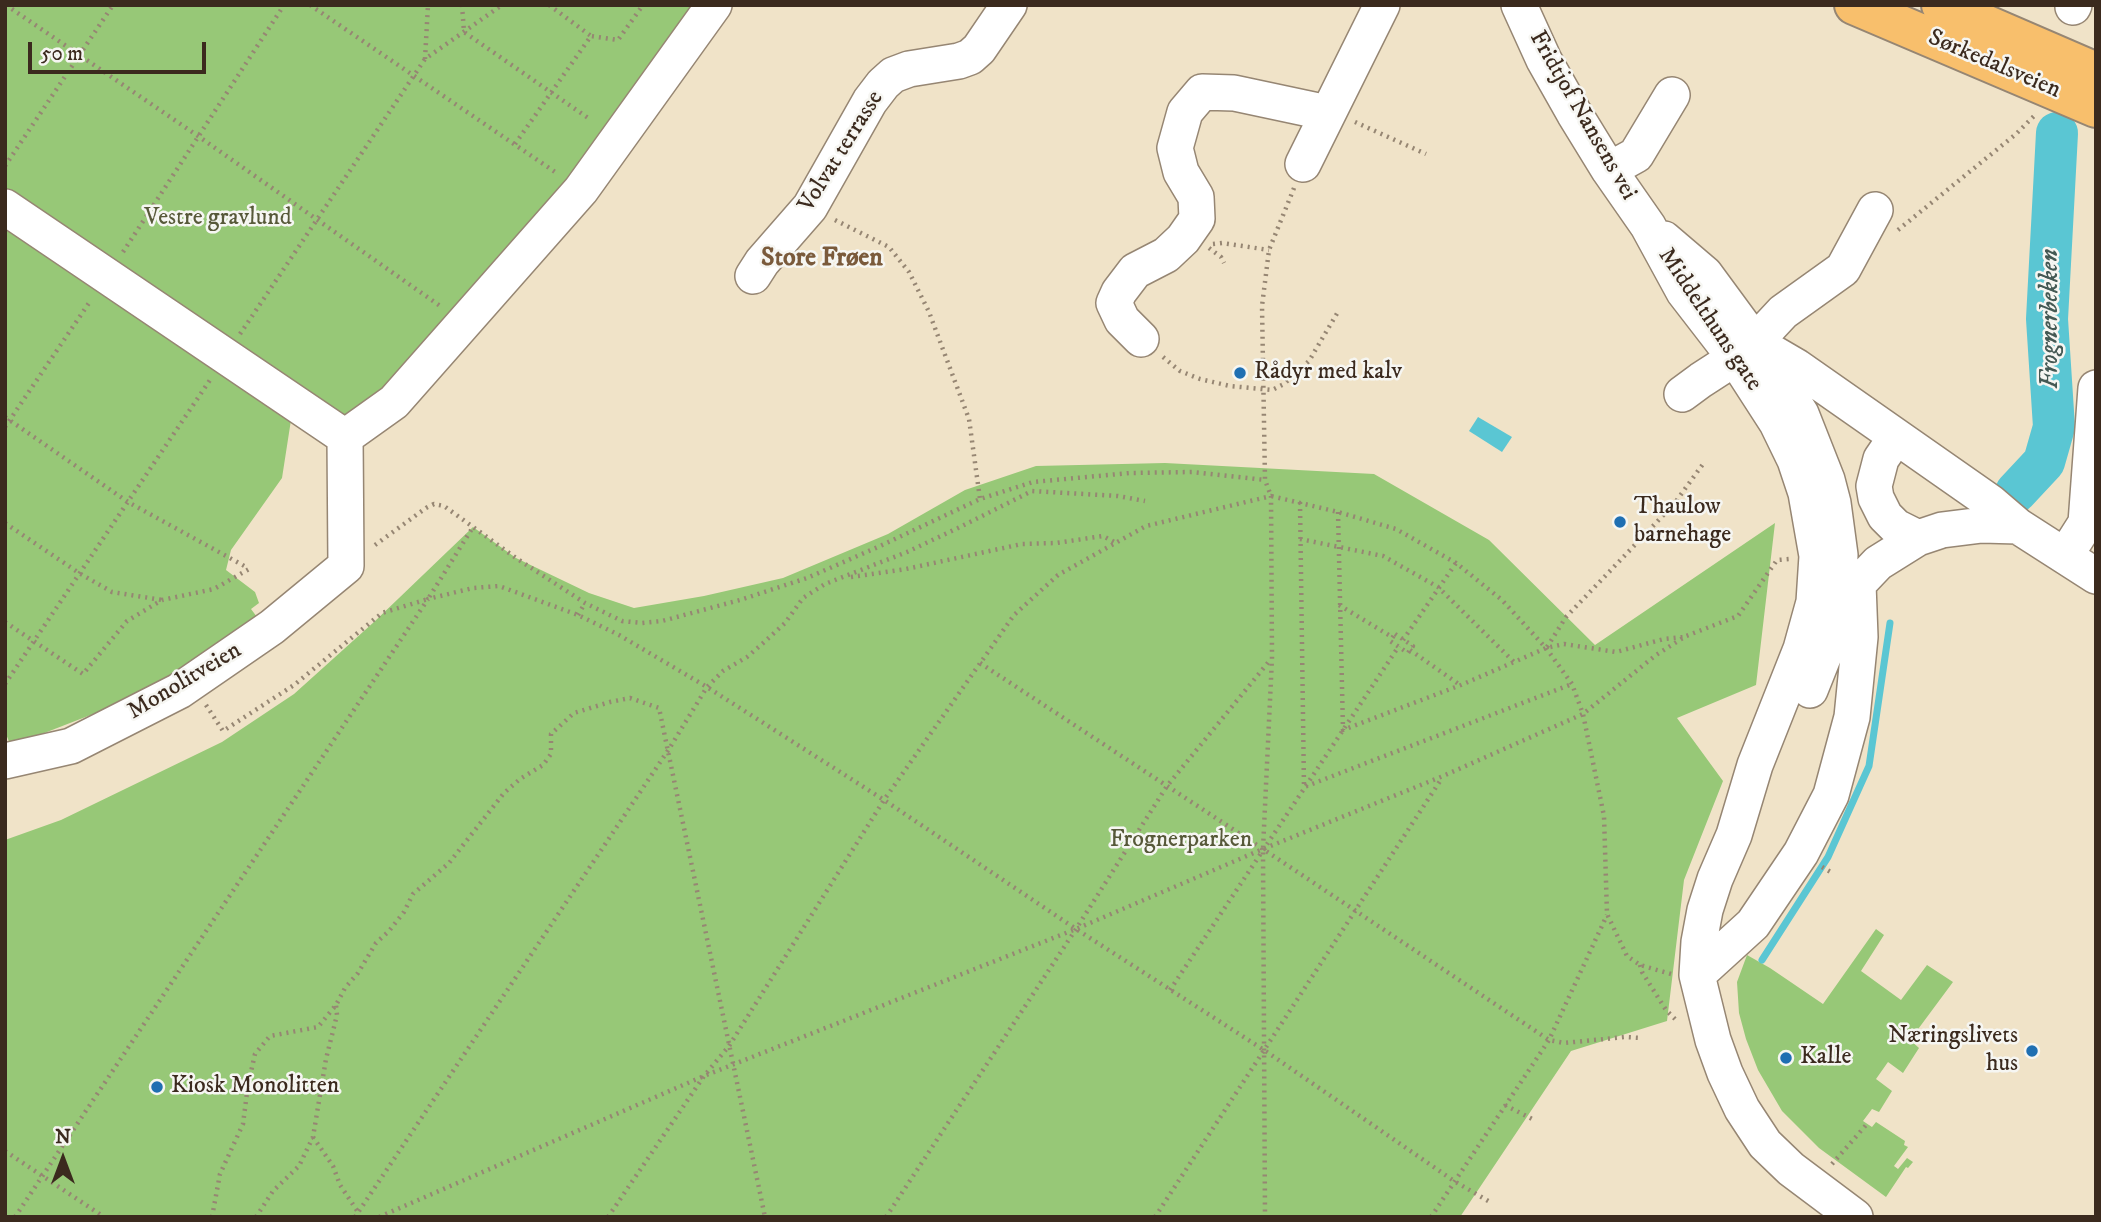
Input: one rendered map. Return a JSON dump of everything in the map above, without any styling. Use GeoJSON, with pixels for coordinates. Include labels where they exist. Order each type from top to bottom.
{"type":"FeatureCollection","features":[{"type":"Feature","properties":{"kind":"main road","name":"Sørkedalsveien"},"geometry":{"type":"LineString","coordinates":[[1854,5],[2096,108]]}},
{"type":"Feature","properties":{"kind":"main road","name":"Sørkedalsveien"},"geometry":{"type":"LineString","coordinates":[[1941,5],[2096,72]]}},
{"type":"Feature","properties":{"kind":"street"},"geometry":{"type":"LineString","coordinates":[[345,437],[394,402],[581,190],[714,5]]}},
{"type":"Feature","properties":{"kind":"street","name":"Volvat terrasse"},"geometry":{"type":"LineString","coordinates":[[753,276],[810,207],[870,101],[883,84],[893,75],[909,69],[970,57],[979,49],[1009,5]]}},
{"type":"Feature","properties":{"kind":"street"},"geometry":{"type":"LineString","coordinates":[[1303,164],[1382,5]]}},
{"type":"Feature","properties":{"kind":"street","name":"Fridtjof Nansens vei"},"geometry":{"type":"LineString","coordinates":[[1518,5],[1544,60],[1609,170],[1647,226]]}},
{"type":"Feature","properties":{"kind":"street"},"geometry":{"type":"LineString","coordinates":[[1140,339],[1122,320],[1114,303],[1119,292],[1135,271],[1166,255],[1197,219],[1196,197],[1181,172],[1175,148],[1185,112],[1202,92],[1234,93],[1329,111]]}},
{"type":"Feature","properties":{"kind":"street"},"geometry":{"type":"LineString","coordinates":[[1609,170],[1636,155],[1672,95]]}},
{"type":"Feature","properties":{"kind":"street"},"geometry":{"type":"LineString","coordinates":[[5,207],[345,437]]}},
{"type":"Feature","properties":{"kind":"street"},"geometry":{"type":"LineString","coordinates":[[1682,394],[1745,350],[1783,312],[1843,269],[1886,220]]}},
{"type":"Feature","properties":{"kind":"street","name":"Middelthuns gate"},"geometry":{"type":"LineString","coordinates":[[1647,226],[1705,274],[1745,350],[1796,460],[1806,494],[1817,555],[1814,602],[1801,649],[1755,765],[1734,835],[1705,910],[1699,942],[1698,975],[1717,1051],[1742,1109],[1765,1143],[1791,1169],[1855,1217]]}},
{"type":"Feature","properties":{"kind":"street"},"geometry":{"type":"LineString","coordinates":[[1745,350],[1797,367],[1990,502],[2018,526],[2086,566],[2091,525],[2096,388]]}},
{"type":"Feature","properties":{"kind":"street","name":"Middelthuns gate"},"geometry":{"type":"LineString","coordinates":[[1734,835],[1775,770],[1803,708],[1848,592],[1827,480],[1801,414],[1745,350]]}},
{"type":"Feature","properties":{"kind":"street"},"geometry":{"type":"LineString","coordinates":[[345,437],[346,566]]}},
{"type":"Feature","properties":{"kind":"street"},"geometry":{"type":"LineString","coordinates":[[1896,437],[1881,459],[1874,485],[1876,498],[1885,516],[1896,527],[1918,538]]}},
{"type":"Feature","properties":{"kind":"street"},"geometry":{"type":"LineString","coordinates":[[1698,975],[1753,923],[1801,853],[1831,795],[1852,717],[1860,638],[1848,592],[1878,564],[1918,538],[1942,530],[1982,525],[2018,526]]}},
{"type":"Feature","properties":{"kind":"street","name":"Monolitveien"},"geometry":{"type":"LineString","coordinates":[[5,761],[72,746],[179,691],[272,627],[346,566]]}},
{"type":"Feature","properties":{"kind":"path"},"geometry":{"type":"LineString","coordinates":[[6,5],[463,322]]}},
{"type":"Feature","properties":{"kind":"path"},"geometry":{"type":"LineString","coordinates":[[5,166],[113,5]]}},
{"type":"Feature","properties":{"kind":"path"},"geometry":{"type":"LineString","coordinates":[[5,427],[284,5]]}},
{"type":"Feature","properties":{"kind":"path"},"geometry":{"type":"LineString","coordinates":[[310,5],[581,190]]}},
{"type":"Feature","properties":{"kind":"path"},"geometry":{"type":"LineString","coordinates":[[428,5],[425,60],[502,5]]}},
{"type":"Feature","properties":{"kind":"path"},"geometry":{"type":"LineString","coordinates":[[462,5],[464,32]]}},
{"type":"Feature","properties":{"kind":"path"},"geometry":{"type":"LineString","coordinates":[[549,5],[591,36],[618,40],[643,5]]}},
{"type":"Feature","properties":{"kind":"path"},"geometry":{"type":"LineString","coordinates":[[464,32],[592,120]]}},
{"type":"Feature","properties":{"kind":"path"},"geometry":{"type":"LineString","coordinates":[[515,144],[591,36]]}},
{"type":"Feature","properties":{"kind":"path"},"geometry":{"type":"LineString","coordinates":[[1329,111],[1426,154]]}},
{"type":"Feature","properties":{"kind":"path"},"geometry":{"type":"LineString","coordinates":[[1886,220],[2017,134],[2035,116]]}},
{"type":"Feature","properties":{"kind":"path"},"geometry":{"type":"LineString","coordinates":[[1265,1217],[1263,849],[1272,658],[1271,496],[1265,480],[1262,306],[1269,250],[1303,164]]}},
{"type":"Feature","properties":{"kind":"path"},"geometry":{"type":"LineString","coordinates":[[810,207],[889,247],[909,272],[929,312],[970,419],[980,499]]}},
{"type":"Feature","properties":{"kind":"path"},"geometry":{"type":"LineString","coordinates":[[1177,244],[1222,243],[1269,250]]}},
{"type":"Feature","properties":{"kind":"path"},"geometry":{"type":"LineString","coordinates":[[1140,339],[1180,370],[1200,379],[1230,386],[1272,390],[1284,384],[1309,361],[1339,310]]}},
{"type":"Feature","properties":{"kind":"path"},"geometry":{"type":"LineString","coordinates":[[5,622],[83,674],[127,621],[162,600],[214,589],[249,569],[128,502],[8,419]]}},
{"type":"Feature","properties":{"kind":"path"},"geometry":{"type":"LineString","coordinates":[[1546,648],[1566,617],[1674,504],[1703,464]]}},
{"type":"Feature","properties":{"kind":"path"},"geometry":{"type":"LineString","coordinates":[[346,566],[414,515],[434,504],[444,506],[585,603],[622,621],[642,623],[662,621],[714,607],[807,578],[980,499],[1033,482],[1130,473],[1192,472],[1265,480]]}},
{"type":"Feature","properties":{"kind":"path"},"geometry":{"type":"LineString","coordinates":[[1032,491],[1033,482]]}},
{"type":"Feature","properties":{"kind":"path"},"geometry":{"type":"LineString","coordinates":[[313,1137],[333,1166],[340,1185],[357,1214],[708,687],[723,671],[747,657],[785,623],[803,598],[825,584],[865,570],[1032,491],[1118,496],[1145,501]]}},
{"type":"Feature","properties":{"kind":"path"},"geometry":{"type":"LineString","coordinates":[[608,1217],[704,1076],[729,1046],[884,800],[1014,615],[1058,575],[1146,527],[1271,496],[1396,529],[1456,564],[1502,600],[1546,648],[1572,684],[1583,714],[1604,816],[1607,914],[1627,956],[1640,964],[1671,974],[1698,975]]}},
{"type":"Feature","properties":{"kind":"path"},"geometry":{"type":"LineString","coordinates":[[1300,502],[1304,787]]}},
{"type":"Feature","properties":{"kind":"path"},"geometry":{"type":"LineString","coordinates":[[1338,512],[1343,730]]}},
{"type":"Feature","properties":{"kind":"path"},"geometry":{"type":"LineString","coordinates":[[5,523],[112,592],[162,600]]}},
{"type":"Feature","properties":{"kind":"path"},"geometry":{"type":"LineString","coordinates":[[15,1217],[428,599],[473,527]]}},
{"type":"Feature","properties":{"kind":"path"},"geometry":{"type":"LineString","coordinates":[[843,577],[906,569],[1022,544],[1056,543],[1103,536],[1116,543]]}},
{"type":"Feature","properties":{"kind":"path"},"geometry":{"type":"LineString","coordinates":[[1300,539],[1383,556],[1438,587],[1514,662]]}},
{"type":"Feature","properties":{"kind":"path"},"geometry":{"type":"LineString","coordinates":[[379,1217],[704,1076],[1076,929],[1443,776],[1583,714],[1656,655],[1686,636],[1738,616],[1777,559],[1786,559]]}},
{"type":"Feature","properties":{"kind":"path"},"geometry":{"type":"LineString","coordinates":[[1403,640],[1456,564]]}},
{"type":"Feature","properties":{"kind":"path"},"geometry":{"type":"LineString","coordinates":[[223,731],[294,685],[382,613],[473,588],[499,586],[578,615],[619,635],[708,687],[884,800],[1076,929],[1264,1050],[1454,1181],[1490,1202]]}},
{"type":"Feature","properties":{"kind":"path"},"geometry":{"type":"LineString","coordinates":[[578,615],[585,603]]}},
{"type":"Feature","properties":{"kind":"path"},"geometry":{"type":"LineString","coordinates":[[1339,604],[1392,638]]}},
{"type":"Feature","properties":{"kind":"path"},"geometry":{"type":"LineString","coordinates":[[1395,634],[1403,640],[1413,646],[1408,653],[1390,642],[1395,634]]}},
{"type":"Feature","properties":{"kind":"path"},"geometry":{"type":"LineString","coordinates":[[1343,730],[1461,685],[1546,648],[1564,644],[1616,652],[1686,636]]}},
{"type":"Feature","properties":{"kind":"path"},"geometry":{"type":"LineString","coordinates":[[1170,990],[1399,647]]}},
{"type":"Feature","properties":{"kind":"path"},"geometry":{"type":"LineString","coordinates":[[1410,650],[1461,685]]}},
{"type":"Feature","properties":{"kind":"path"},"geometry":{"type":"LineString","coordinates":[[887,1217],[1167,786],[1272,658]]}},
{"type":"Feature","properties":{"kind":"path"},"geometry":{"type":"LineString","coordinates":[[980,663],[1549,1040],[1564,1043],[1641,1038]]}},
{"type":"Feature","properties":{"kind":"path"},"geometry":{"type":"LineString","coordinates":[[1304,787],[1572,684]]}},
{"type":"Feature","properties":{"kind":"path"},"geometry":{"type":"LineString","coordinates":[[212,1217],[220,1174],[243,1124],[255,1054],[270,1036],[318,1027],[336,1005],[376,943],[404,912],[413,894],[449,863],[504,793],[543,765],[551,754],[551,734],[574,713],[630,698],[659,708],[765,1217]]}},
{"type":"Feature","properties":{"kind":"path"},"geometry":{"type":"LineString","coordinates":[[1155,1217],[1443,776]]}},
{"type":"Feature","properties":{"kind":"path"},"geometry":{"type":"LineString","coordinates":[[1431,1217],[1549,1040],[1607,914]]}},
{"type":"Feature","properties":{"kind":"path"},"geometry":{"type":"LineString","coordinates":[[1640,964],[1642,972],[1666,1010],[1675,1019]]}},
{"type":"Feature","properties":{"kind":"path"},"geometry":{"type":"LineString","coordinates":[[256,1217],[273,1191],[299,1166],[313,1137],[326,1059],[337,1015],[336,1005]]}},
{"type":"Feature","properties":{"kind":"path"},"geometry":{"type":"LineString","coordinates":[[1505,1105],[1535,1120]]}},
{"type":"Feature","properties":{"kind":"path"},"geometry":{"type":"LineString","coordinates":[[1832,1164],[1867,1124]]}},
{"type":"Feature","properties":{"kind":"path"},"geometry":{"type":"LineString","coordinates":[[5,1151],[104,1217]]}},
{"type":"Feature","properties":{"kind":"green space","name":"Vestre gravlund"},"geometry":{"type":"Polygon","coordinates":[[[5,5],[731,5],[345,437],[291,420],[282,478],[231,550],[226,570],[255,592],[259,603],[251,609],[260,621],[165,686],[11,746],[5,732],[5,5]]]}},
{"type":"Feature","properties":{"kind":"green space","name":"Frognerparken"},"geometry":{"type":"Polygon","coordinates":[[[1165,463],[1374,474],[1489,540],[1595,645],[1775,523],[1756,685],[1677,718],[1723,781],[1684,880],[1667,1021],[1571,1051],[1460,1217],[5,1217],[5,840],[61,820],[222,742],[294,694],[473,527],[516,558],[589,593],[634,608],[783,578],[888,534],[965,490],[1036,466],[1165,463]]]}},
{"type":"Feature","properties":{"kind":"green space"},"geometry":{"type":"Polygon","coordinates":[[[1876,929],[1884,935],[1861,971],[1901,1000],[1927,965],[1953,982],[1910,1040],[1919,1048],[1903,1073],[1888,1062],[1876,1079],[1892,1091],[1879,1112],[1872,1109],[1863,1121],[1872,1127],[1876,1122],[1905,1141],[1904,1145],[1908,1147],[1894,1166],[1898,1169],[1907,1158],[1913,1162],[1906,1167],[1886,1197],[1819,1148],[1782,1111],[1758,1070],[1746,1039],[1739,1013],[1737,982],[1747,955],[1823,1004],[1876,929]]]}},
{"type":"Feature","properties":{"kind":"water"},"geometry":{"type":"Polygon","coordinates":[[[1478,417],[1512,437],[1502,452],[1469,431],[1478,417]]]}},
{"type":"Feature","properties":{"kind":"waterway","name":"Frognerbekken"},"geometry":{"type":"LineString","coordinates":[[2016,492],[2044,462],[2054,427],[2047,319],[2057,133]]}},
{"type":"Feature","properties":{"kind":"waterway"},"geometry":{"type":"LineString","coordinates":[[1762,960],[1828,857],[1869,766],[1890,623]]}},
{"type":"Feature","properties":{"kind":"place","name":"Rådyr med kalv"},"geometry":{"type":"Point","coordinates":[1240,373]}},
{"type":"Feature","properties":{"kind":"place","name":"Thaulow barnehage"},"geometry":{"type":"Point","coordinates":[1620,522]}},
{"type":"Feature","properties":{"kind":"place","name":"Næringslivets hus"},"geometry":{"type":"Point","coordinates":[2032,1051]}},
{"type":"Feature","properties":{"kind":"place","name":"Kalle"},"geometry":{"type":"Point","coordinates":[1786,1058]}},
{"type":"Feature","properties":{"kind":"place","name":"Kiosk Monolitten"},"geometry":{"type":"Point","coordinates":[157,1087]}},
{"type":"Feature","properties":{"kind":"district","name":"Store Frøen"},"geometry":{"type":"Point","coordinates":[822,260]}}]}
